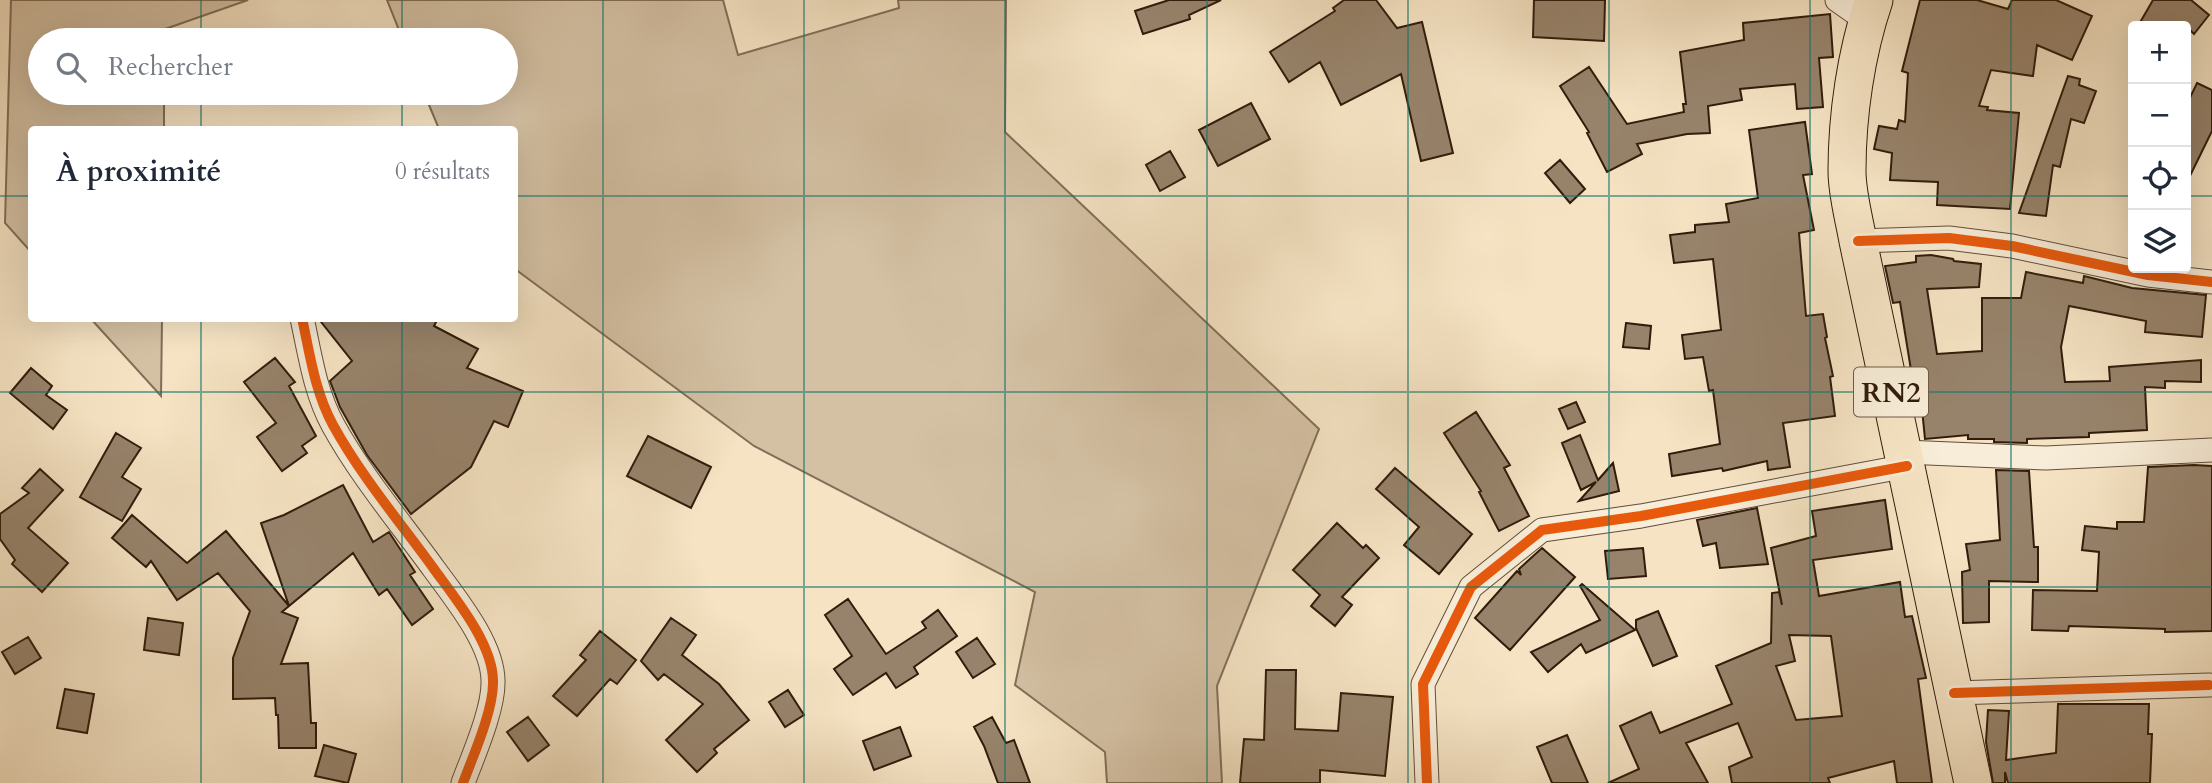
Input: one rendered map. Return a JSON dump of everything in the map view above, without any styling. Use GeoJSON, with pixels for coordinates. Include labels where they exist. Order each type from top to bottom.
{"type":"FeatureCollection","features":[{"type":"Feature","properties":{"kind":"highway","name":"RN2"},"geometry":{"type":"LineString","coordinates":[[1871,10],[1853,95],[1847,173],[1858,241],[1973,783]]}},
{"type":"Feature","properties":{"kind":"street"},"geometry":{"type":"LineString","coordinates":[[1837,0],[1871,10]]}},
{"type":"Feature","properties":{"kind":"street"},"geometry":{"type":"LineString","coordinates":[[1858,241],[1949,238],[2012,246],[2148,275],[2212,282]]}},
{"type":"Feature","properties":{"kind":"street"},"geometry":{"type":"LineString","coordinates":[[303,322],[319,396],[333,424],[351,455],[470,618],[489,660],[494,681],[485,725],[463,783]]}},
{"type":"Feature","properties":{"kind":"street"},"geometry":{"type":"LineString","coordinates":[[1427,783],[1423,684],[1471,587],[1542,530],[1641,516],[1906,459],[2046,458],[2212,450]]}},
{"type":"Feature","properties":{"kind":"street"},"geometry":{"type":"LineString","coordinates":[[1954,693],[2209,685]]}},
{"type":"Feature","properties":{"kind":"shaded area"},"geometry":{"type":"Polygon","coordinates":[[[11,0],[248,0],[168,28],[28,28],[28,105],[164,105],[164,126],[28,126],[28,249],[5,223],[11,0]]]}},
{"type":"Feature","properties":{"kind":"shaded area"},"geometry":{"type":"Polygon","coordinates":[[[387,0],[723,0],[738,55],[899,8],[898,0],[1006,0],[1005,132],[1319,429],[1217,686],[1222,783],[1107,783],[1105,752],[1015,685],[1035,592],[754,446],[518,271],[518,126],[438,126],[429,105],[518,105],[518,28],[398,28],[387,0]]]}},
{"type":"Feature","properties":{"kind":"shaded area"},"geometry":{"type":"Polygon","coordinates":[[[94,322],[162,322],[161,396],[94,322]]]}},
{"type":"Feature","properties":{"kind":"building"},"geometry":{"type":"Polygon","coordinates":[[[1169,0],[1221,0],[1189,15],[1190,19],[1143,34],[1135,11],[1169,0]]]}},
{"type":"Feature","properties":{"kind":"building"},"geometry":{"type":"Polygon","coordinates":[[[1344,0],[1376,0],[1397,28],[1422,22],[1453,153],[1421,161],[1401,74],[1341,105],[1320,62],[1289,82],[1270,52],[1335,11],[1333,8],[1344,0]]]}},
{"type":"Feature","properties":{"kind":"building"},"geometry":{"type":"Polygon","coordinates":[[[1534,0],[1605,0],[1604,41],[1533,37],[1534,0]]]}},
{"type":"Feature","properties":{"kind":"building"},"geometry":{"type":"Polygon","coordinates":[[[1920,0],[1977,0],[2008,9],[2012,0],[2056,0],[2092,16],[2072,60],[2037,45],[2033,76],[1991,70],[1979,106],[1988,107],[1987,110],[2019,113],[2010,209],[1937,205],[1938,182],[1890,180],[1892,153],[1874,149],[1879,126],[1897,129],[1899,120],[1905,122],[1908,73],[1902,71],[1920,0]]]}},
{"type":"Feature","properties":{"kind":"building"},"geometry":{"type":"Polygon","coordinates":[[[2153,0],[2191,0],[2209,15],[2194,34],[2191,31],[2191,21],[2141,21],[2153,0]]]}},
{"type":"Feature","properties":{"kind":"building"},"geometry":{"type":"Polygon","coordinates":[[[1830,14],[1833,57],[1819,58],[1823,107],[1797,109],[1795,84],[1740,89],[1742,100],[1708,106],[1710,133],[1687,134],[1637,144],[1642,154],[1607,172],[1587,133],[1589,132],[1560,86],[1589,67],[1627,124],[1684,112],[1683,104],[1686,104],[1680,52],[1744,40],[1743,23],[1830,14]]]}},
{"type":"Feature","properties":{"kind":"building"},"geometry":{"type":"Polygon","coordinates":[[[2068,76],[2080,79],[2079,85],[2096,91],[2084,123],[2071,119],[2060,167],[2053,165],[2046,216],[2019,213],[2068,76]]]}},
{"type":"Feature","properties":{"kind":"building"},"geometry":{"type":"Polygon","coordinates":[[[2197,83],[2212,90],[2212,131],[2191,174],[2191,147],[2191,96],[2197,83]]]}},
{"type":"Feature","properties":{"kind":"building"},"geometry":{"type":"Polygon","coordinates":[[[1251,103],[1270,139],[1218,166],[1199,130],[1251,103]]]}},
{"type":"Feature","properties":{"kind":"building"},"geometry":{"type":"Polygon","coordinates":[[[1805,122],[1812,174],[1803,175],[1814,230],[1799,233],[1806,316],[1823,314],[1833,376],[1830,377],[1835,416],[1783,423],[1790,467],[1768,470],[1767,461],[1723,471],[1722,468],[1672,476],[1669,454],[1720,444],[1713,390],[1709,391],[1703,357],[1685,359],[1682,335],[1721,330],[1713,259],[1674,263],[1670,235],[1695,232],[1695,225],[1729,222],[1726,204],[1758,198],[1749,130],[1805,122]]]}},
{"type":"Feature","properties":{"kind":"building"},"geometry":{"type":"Polygon","coordinates":[[[1170,151],[1185,177],[1160,191],[1146,165],[1170,151]]]}},
{"type":"Feature","properties":{"kind":"building"},"geometry":{"type":"Polygon","coordinates":[[[1560,160],[1585,189],[1570,203],[1545,173],[1560,160]]]}},
{"type":"Feature","properties":{"kind":"building"},"geometry":{"type":"Polygon","coordinates":[[[1931,255],[1981,264],[1979,287],[1927,289],[1937,354],[1982,351],[1982,298],[2021,298],[2026,272],[2083,283],[2084,276],[2132,288],[2206,295],[2202,337],[2145,332],[2146,321],[2069,306],[2061,347],[2065,382],[2110,381],[2109,367],[2201,360],[2201,382],[2165,381],[2165,388],[2145,387],[2147,430],[2089,433],[2089,437],[2027,439],[2027,443],[1968,439],[1968,435],[1925,439],[1918,369],[1911,370],[1900,302],[1893,303],[1885,266],[1916,262],[1916,256],[1931,255]]]}},
{"type":"Feature","properties":{"kind":"building"},"geometry":{"type":"Polygon","coordinates":[[[321,322],[436,322],[434,326],[478,349],[467,368],[523,391],[508,427],[494,421],[471,467],[411,514],[367,455],[340,407],[330,381],[352,361],[321,322]]]}},
{"type":"Feature","properties":{"kind":"building"},"geometry":{"type":"Polygon","coordinates":[[[1626,323],[1651,326],[1649,349],[1623,347],[1626,323]]]}},
{"type":"Feature","properties":{"kind":"building"},"geometry":{"type":"Polygon","coordinates":[[[275,358],[295,382],[289,386],[316,436],[302,446],[307,453],[282,471],[257,437],[276,423],[244,382],[275,358]]]}},
{"type":"Feature","properties":{"kind":"building"},"geometry":{"type":"Polygon","coordinates":[[[31,368],[52,386],[46,395],[67,410],[53,429],[10,393],[31,368]]]}},
{"type":"Feature","properties":{"kind":"building"},"geometry":{"type":"Polygon","coordinates":[[[1576,402],[1585,422],[1568,429],[1559,409],[1576,402]]]}},
{"type":"Feature","properties":{"kind":"building"},"geometry":{"type":"Polygon","coordinates":[[[1476,412],[1510,465],[1504,468],[1529,516],[1499,531],[1479,492],[1481,491],[1444,433],[1476,412]]]}},
{"type":"Feature","properties":{"kind":"building"},"geometry":{"type":"Polygon","coordinates":[[[116,433],[141,448],[122,477],[141,489],[122,521],[80,497],[116,433]]]}},
{"type":"Feature","properties":{"kind":"building"},"geometry":{"type":"Polygon","coordinates":[[[1580,435],[1598,480],[1613,463],[1619,491],[1579,501],[1596,482],[1581,490],[1562,443],[1580,435]]]}},
{"type":"Feature","properties":{"kind":"building"},"geometry":{"type":"Polygon","coordinates":[[[648,436],[711,467],[691,508],[627,476],[648,436]]]}},
{"type":"Feature","properties":{"kind":"building"},"geometry":{"type":"Polygon","coordinates":[[[2212,466],[2212,631],[2165,632],[2165,629],[2069,626],[2068,631],[2032,630],[2033,590],[2097,591],[2099,552],[2082,550],[2085,526],[2117,529],[2117,522],[2144,522],[2148,467],[2212,466]]]}},
{"type":"Feature","properties":{"kind":"building"},"geometry":{"type":"Polygon","coordinates":[[[1395,468],[1472,534],[1439,574],[1404,545],[1419,527],[1376,489],[1395,468]]]}},
{"type":"Feature","properties":{"kind":"building"},"geometry":{"type":"Polygon","coordinates":[[[40,469],[63,490],[28,528],[68,563],[42,592],[12,564],[15,560],[0,539],[0,514],[29,493],[22,488],[40,469]]]}},
{"type":"Feature","properties":{"kind":"building"},"geometry":{"type":"Polygon","coordinates":[[[1996,470],[2029,471],[2034,547],[2038,547],[2038,582],[1989,581],[1989,622],[1963,623],[1962,572],[1970,570],[1966,544],[2000,540],[1996,470]]]}},
{"type":"Feature","properties":{"kind":"building"},"geometry":{"type":"Polygon","coordinates":[[[343,485],[373,542],[389,532],[415,572],[410,575],[433,609],[412,625],[387,589],[379,595],[353,553],[289,606],[261,523],[284,515],[343,485]]]}},
{"type":"Feature","properties":{"kind":"building"},"geometry":{"type":"Polygon","coordinates":[[[1885,500],[1892,549],[1813,560],[1819,596],[1900,582],[1905,617],[1912,616],[1926,678],[1918,679],[1932,783],[1897,783],[1894,761],[1828,778],[1830,783],[1732,783],[1729,767],[1752,757],[1738,723],[1686,743],[1708,783],[1608,783],[1639,769],[1620,726],[1651,712],[1660,733],[1732,704],[1716,666],[1771,643],[1772,593],[1779,592],[1782,605],[1771,548],[1816,536],[1812,511],[1885,500]],[[1789,635],[1795,661],[1776,666],[1796,720],[1842,716],[1831,636],[1789,635]]]}},
{"type":"Feature","properties":{"kind":"building"},"geometry":{"type":"Polygon","coordinates":[[[1757,508],[1768,564],[1720,568],[1716,543],[1703,546],[1697,520],[1757,508]]]}},
{"type":"Feature","properties":{"kind":"building"},"geometry":{"type":"Polygon","coordinates":[[[132,515],[187,563],[226,531],[289,606],[282,612],[298,618],[281,664],[308,663],[311,723],[316,723],[316,748],[279,748],[275,698],[233,699],[233,658],[250,611],[218,573],[177,600],[151,561],[146,567],[112,538],[132,515]]]}},
{"type":"Feature","properties":{"kind":"building"},"geometry":{"type":"Polygon","coordinates":[[[1337,523],[1363,548],[1366,545],[1379,558],[1342,597],[1352,605],[1335,626],[1311,606],[1320,595],[1293,570],[1337,523]]]}},
{"type":"Feature","properties":{"kind":"building"},"geometry":{"type":"Polygon","coordinates":[[[1542,548],[1575,577],[1510,650],[1475,618],[1517,571],[1521,575],[1519,569],[1542,548]]]}},
{"type":"Feature","properties":{"kind":"building"},"geometry":{"type":"Polygon","coordinates":[[[1643,548],[1646,576],[1608,579],[1605,551],[1643,548]]]}},
{"type":"Feature","properties":{"kind":"building"},"geometry":{"type":"Polygon","coordinates":[[[1582,584],[1635,630],[1586,653],[1581,644],[1548,672],[1531,652],[1600,620],[1580,586],[1582,584]]]}},
{"type":"Feature","properties":{"kind":"building"},"geometry":{"type":"Polygon","coordinates":[[[848,599],[886,654],[926,628],[922,622],[938,610],[957,636],[914,667],[918,674],[896,688],[886,673],[853,695],[834,669],[852,656],[825,615],[848,599]]]}},
{"type":"Feature","properties":{"kind":"building"},"geometry":{"type":"Polygon","coordinates":[[[1658,611],[1677,656],[1653,666],[1636,628],[1636,620],[1658,611]]]}},
{"type":"Feature","properties":{"kind":"building"},"geometry":{"type":"Polygon","coordinates":[[[148,618],[183,623],[179,655],[144,650],[148,618]]]}},
{"type":"Feature","properties":{"kind":"building"},"geometry":{"type":"Polygon","coordinates":[[[671,618],[696,635],[682,655],[719,684],[749,720],[714,749],[717,753],[697,772],[666,740],[703,704],[664,674],[658,680],[641,661],[671,618]]]}},
{"type":"Feature","properties":{"kind":"building"},"geometry":{"type":"Polygon","coordinates":[[[600,631],[636,660],[617,684],[610,679],[577,716],[553,696],[586,660],[580,655],[600,631]]]}},
{"type":"Feature","properties":{"kind":"building"},"geometry":{"type":"Polygon","coordinates":[[[28,637],[41,658],[15,674],[2,652],[28,637]]]}},
{"type":"Feature","properties":{"kind":"building"},"geometry":{"type":"Polygon","coordinates":[[[977,638],[995,664],[973,678],[956,652],[977,638]]]}},
{"type":"Feature","properties":{"kind":"building"},"geometry":{"type":"Polygon","coordinates":[[[1266,670],[1296,670],[1295,729],[1338,731],[1341,693],[1393,697],[1385,776],[1320,770],[1320,783],[1240,783],[1244,739],[1264,740],[1266,670]]]}},
{"type":"Feature","properties":{"kind":"building"},"geometry":{"type":"Polygon","coordinates":[[[65,689],[94,694],[87,733],[57,728],[65,689]]]}},
{"type":"Feature","properties":{"kind":"building"},"geometry":{"type":"Polygon","coordinates":[[[788,690],[804,715],[785,727],[769,702],[788,690]]]}},
{"type":"Feature","properties":{"kind":"building"},"geometry":{"type":"Polygon","coordinates":[[[2058,704],[2149,704],[2148,734],[2152,734],[2150,783],[2008,783],[2005,772],[2005,783],[1993,783],[1986,742],[1988,710],[2009,711],[2006,760],[2056,753],[2058,704]]]}},
{"type":"Feature","properties":{"kind":"building"},"geometry":{"type":"Polygon","coordinates":[[[528,717],[549,745],[528,761],[507,732],[528,717]]]}},
{"type":"Feature","properties":{"kind":"building"},"geometry":{"type":"Polygon","coordinates":[[[992,717],[1006,743],[1014,740],[1030,783],[998,783],[974,727],[992,717]]]}},
{"type":"Feature","properties":{"kind":"building"},"geometry":{"type":"Polygon","coordinates":[[[900,727],[911,756],[874,770],[863,741],[900,727]]]}},
{"type":"Feature","properties":{"kind":"building"},"geometry":{"type":"Polygon","coordinates":[[[1567,735],[1588,783],[1552,783],[1537,747],[1567,735]]]}},
{"type":"Feature","properties":{"kind":"building"},"geometry":{"type":"Polygon","coordinates":[[[324,745],[356,754],[348,783],[315,776],[324,745]]]}},
{"type":"Feature","properties":{"kind":"cycle path"},"geometry":{"type":"LineString","coordinates":[[1858,241],[1949,238],[2012,246],[2148,275],[2212,282]]}},
{"type":"Feature","properties":{"kind":"cycle path"},"geometry":{"type":"LineString","coordinates":[[303,322],[317,386],[333,425],[368,481],[462,607],[487,652],[493,681],[490,705],[463,783]]}},
{"type":"Feature","properties":{"kind":"cycle path"},"geometry":{"type":"LineString","coordinates":[[1427,783],[1423,684],[1471,587],[1542,530],[1641,516],[1907,466]]}},
{"type":"Feature","properties":{"kind":"cycle path"},"geometry":{"type":"LineString","coordinates":[[1954,693],[2209,685]]}}]}
